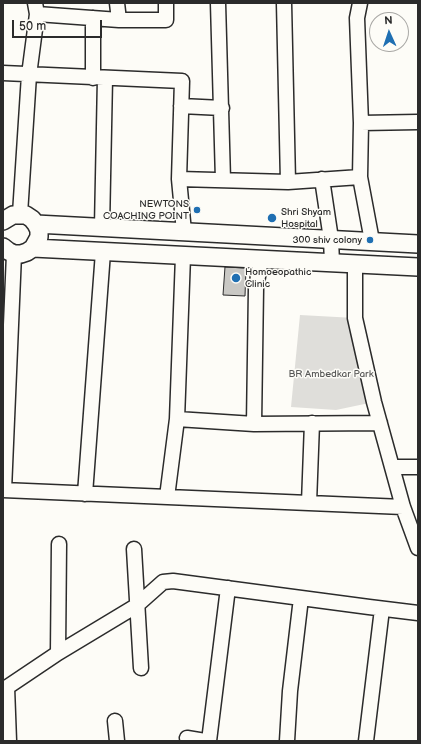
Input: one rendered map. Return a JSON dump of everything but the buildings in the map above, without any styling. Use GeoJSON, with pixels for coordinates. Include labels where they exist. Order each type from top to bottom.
{"type":"FeatureCollection","features":[{"type":"Feature","properties":{"kind":"street"},"geometry":{"type":"LineString","coordinates":[[117,3],[119,20]]}},
{"type":"Feature","properties":{"kind":"street"},"geometry":{"type":"LineString","coordinates":[[166,3],[166,20],[119,20],[93,18],[36,8],[29,75],[10,214],[26,216],[32,219],[36,224],[39,237],[33,248],[27,252],[21,254],[8,250],[3,490],[403,507]]}},
{"type":"Feature","properties":{"kind":"street"},"geometry":{"type":"LineString","coordinates":[[218,3],[223,180]]}},
{"type":"Feature","properties":{"kind":"street"},"geometry":{"type":"LineString","coordinates":[[284,3],[288,182]]}},
{"type":"Feature","properties":{"kind":"street"},"geometry":{"type":"LineString","coordinates":[[360,3],[357,18],[361,123],[360,178],[372,241]]}},
{"type":"Feature","properties":{"kind":"street"},"geometry":{"type":"LineString","coordinates":[[93,18],[99,78],[102,228]]}},
{"type":"Feature","properties":{"kind":"street"},"geometry":{"type":"LineString","coordinates":[[3,73],[182,81],[179,179],[184,232]]}},
{"type":"Feature","properties":{"kind":"street"},"geometry":{"type":"LineString","coordinates":[[181,106],[222,108]]}},
{"type":"Feature","properties":{"kind":"street"},"geometry":{"type":"LineString","coordinates":[[361,123],[418,122]]}},
{"type":"Feature","properties":{"kind":"street"},"geometry":{"type":"LineString","coordinates":[[179,179],[288,182],[360,178]]}},
{"type":"Feature","properties":{"kind":"street"},"geometry":{"type":"LineString","coordinates":[[322,179],[331,239],[332,263]]}},
{"type":"Feature","properties":{"kind":"street"},"geometry":{"type":"LineString","coordinates":[[36,224],[418,244]]}},
{"type":"Feature","properties":{"kind":"street"},"geometry":{"type":"LineString","coordinates":[[33,248],[418,267]]}},
{"type":"Feature","properties":{"kind":"street"},"geometry":{"type":"LineString","coordinates":[[85,494],[103,252]]}},
{"type":"Feature","properties":{"kind":"street"},"geometry":{"type":"LineString","coordinates":[[167,497],[177,419],[183,256]]}},
{"type":"Feature","properties":{"kind":"street"},"geometry":{"type":"LineString","coordinates":[[254,424],[256,288],[261,259]]}},
{"type":"Feature","properties":{"kind":"street"},"geometry":{"type":"LineString","coordinates":[[355,264],[355,318],[392,467],[403,507],[418,548]]}},
{"type":"Feature","properties":{"kind":"street"},"geometry":{"type":"LineString","coordinates":[[177,419],[254,424],[380,423]]}},
{"type":"Feature","properties":{"kind":"street"},"geometry":{"type":"LineString","coordinates":[[309,503],[312,423]]}},
{"type":"Feature","properties":{"kind":"street"},"geometry":{"type":"LineString","coordinates":[[392,467],[418,467]]}},
{"type":"Feature","properties":{"kind":"street"},"geometry":{"type":"LineString","coordinates":[[58,653],[59,544]]}},
{"type":"Feature","properties":{"kind":"street"},"geometry":{"type":"LineString","coordinates":[[134,548],[136,606],[141,668]]}},
{"type":"Feature","properties":{"kind":"street"},"geometry":{"type":"LineString","coordinates":[[9,741],[5,689],[58,653],[136,606],[163,582],[173,581],[418,613]]}},
{"type":"Feature","properties":{"kind":"street"},"geometry":{"type":"LineString","coordinates":[[209,741],[228,588]]}},
{"type":"Feature","properties":{"kind":"street"},"geometry":{"type":"LineString","coordinates":[[287,741],[290,692],[301,598]]}},
{"type":"Feature","properties":{"kind":"street"},"geometry":{"type":"LineString","coordinates":[[366,741],[382,609]]}},
{"type":"Feature","properties":{"kind":"street"},"geometry":{"type":"LineString","coordinates":[[115,721],[117,741]]}},
{"type":"Feature","properties":{"kind":"street"},"geometry":{"type":"LineString","coordinates":[[187,738],[204,741]]}},
{"type":"Feature","properties":{"kind":"green space","name":"BR Ambedkar Park"},"geometry":{"type":"Polygon","coordinates":[[[300,315],[355,318],[374,402],[336,410],[291,407],[300,315]]]}},
{"type":"Feature","properties":{"kind":"place","name":"NEWTONS COACHING POINT"},"geometry":{"type":"Point","coordinates":[197,210]}},
{"type":"Feature","properties":{"kind":"place","name":"Shri Shyam Hospital"},"geometry":{"type":"Point","coordinates":[272,218]}},
{"type":"Feature","properties":{"kind":"place","name":"300 shiv colony"},"geometry":{"type":"Point","coordinates":[370,240]}},
{"type":"Feature","properties":{"kind":"place","name":"Homoeopathic Clinic"},"geometry":{"type":"Point","coordinates":[236,278]}}]}
